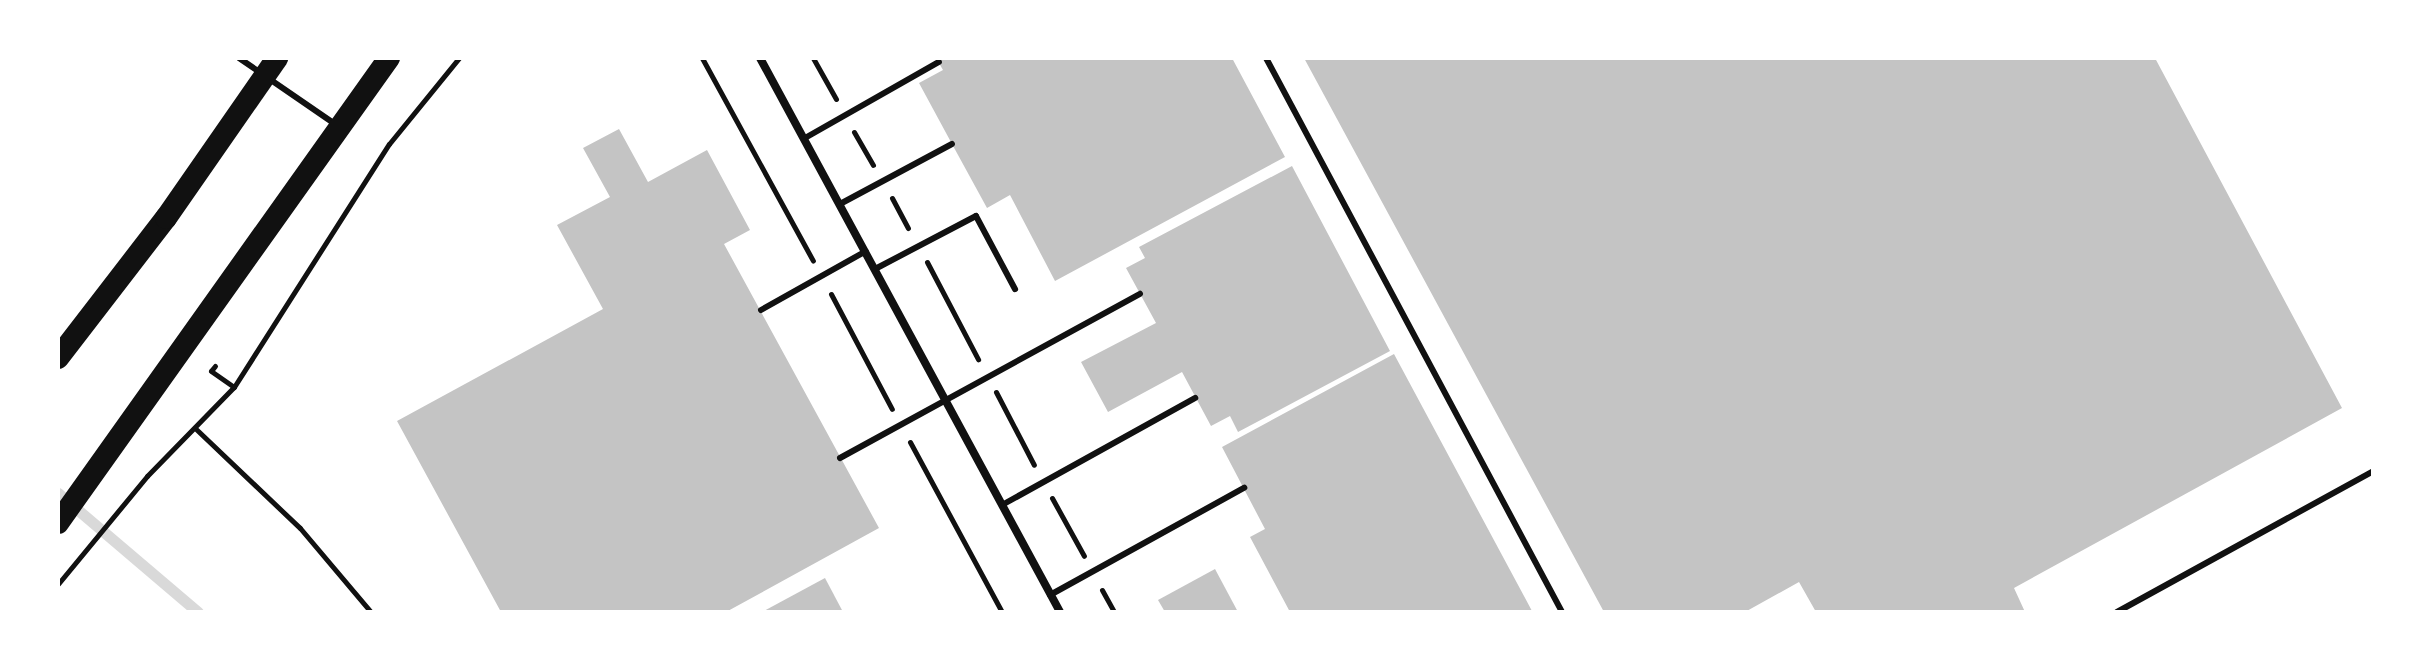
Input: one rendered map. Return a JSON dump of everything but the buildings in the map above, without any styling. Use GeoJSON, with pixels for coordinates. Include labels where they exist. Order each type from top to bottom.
{"type":"FeatureCollection","features":[{"type":"Feature","properties":{"kind":"highway"},"geometry":{"type":"LineString","coordinates":[[58,358],[166,218],[277,58]]}},
{"type":"Feature","properties":{"kind":"highway"},"geometry":{"type":"LineString","coordinates":[[58,523],[389,58]]}},
{"type":"Feature","properties":{"kind":"street"},"geometry":{"type":"LineString","coordinates":[[760,58],[1060,612]]}},
{"type":"Feature","properties":{"kind":"lane"},"geometry":{"type":"LineString","coordinates":[[239,58],[341,128]]}},
{"type":"Feature","properties":{"kind":"lane"},"geometry":{"type":"LineString","coordinates":[[1266,58],[1562,612]]}},
{"type":"Feature","properties":{"kind":"lane"},"geometry":{"type":"LineString","coordinates":[[805,138],[939,62]]}},
{"type":"Feature","properties":{"kind":"lane"},"geometry":{"type":"LineString","coordinates":[[840,204],[952,144]]}},
{"type":"Feature","properties":{"kind":"lane"},"geometry":{"type":"LineString","coordinates":[[875,269],[976,216],[1015,289]]}},
{"type":"Feature","properties":{"kind":"lane"},"geometry":{"type":"LineString","coordinates":[[761,310],[866,251]]}},
{"type":"Feature","properties":{"kind":"lane"},"geometry":{"type":"LineString","coordinates":[[840,458],[1140,294]]}},
{"type":"Feature","properties":{"kind":"lane"},"geometry":{"type":"LineString","coordinates":[[1002,505],[1195,398]]}},
{"type":"Feature","properties":{"kind":"lane"},"geometry":{"type":"LineString","coordinates":[[2117,612],[2373,471]]}},
{"type":"Feature","properties":{"kind":"lane"},"geometry":{"type":"LineString","coordinates":[[1050,595],[1244,488]]}},
{"type":"Feature","properties":{"kind":"path"},"geometry":{"type":"LineString","coordinates":[[58,584],[147,476],[197,430],[234,387],[389,144],[459,58]]}},
{"type":"Feature","properties":{"kind":"path"},"geometry":{"type":"LineString","coordinates":[[702,58],[1002,612]]}},
{"type":"Feature","properties":{"kind":"path"},"geometry":{"type":"LineString","coordinates":[[813,58],[883,181],[1114,612]]}},
{"type":"Feature","properties":{"kind":"path"},"geometry":{"type":"LineString","coordinates":[[215,366],[211,371],[234,387]]}},
{"type":"Feature","properties":{"kind":"path"},"geometry":{"type":"LineString","coordinates":[[197,430],[300,528],[371,612]]}},
{"type":"Feature","properties":{"kind":"waterway"},"geometry":{"type":"LineString","coordinates":[[58,493],[198,612]]}}]}
